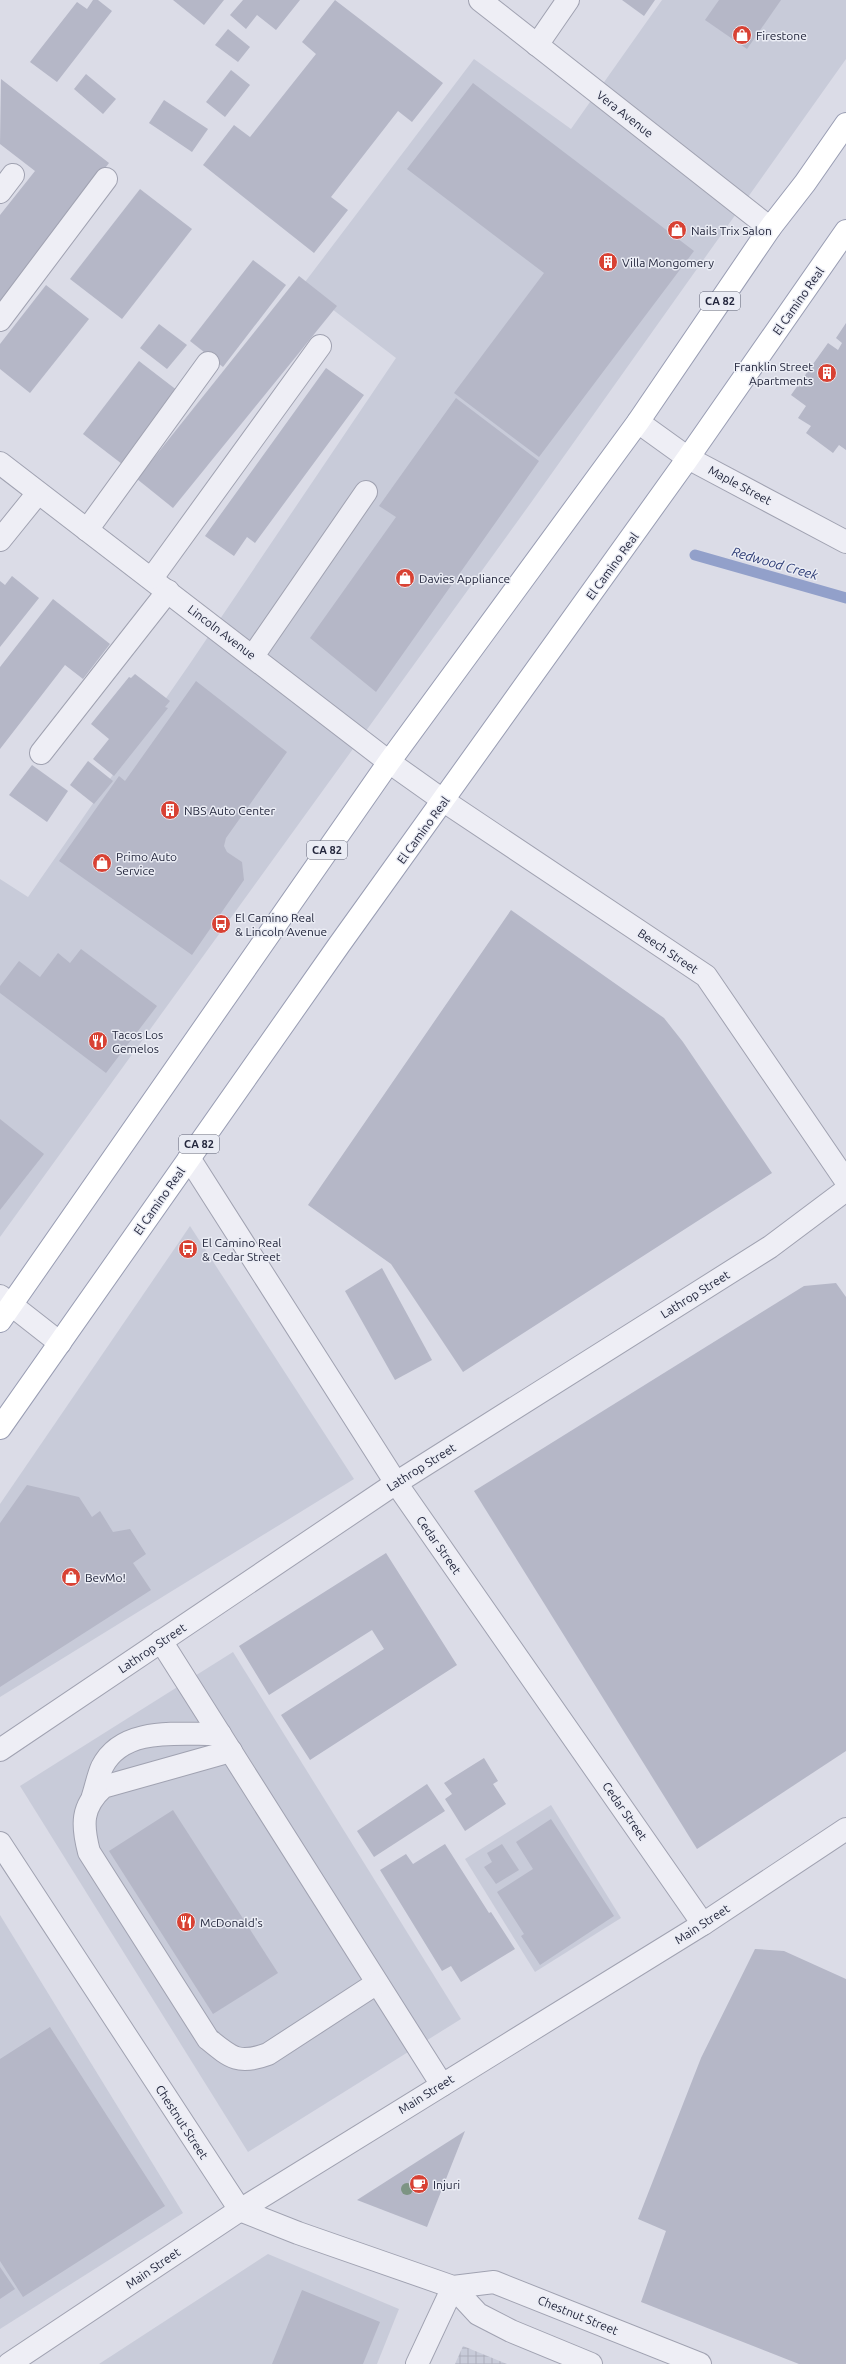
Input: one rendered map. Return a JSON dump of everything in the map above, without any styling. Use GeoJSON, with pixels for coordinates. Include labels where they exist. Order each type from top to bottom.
{"type":"FeatureCollection","features":[{"type":"Feature","properties":{"kind":"main road","name":"CA 82"},"geometry":{"type":"LineString","coordinates":[[4,1307],[389,762],[638,422],[770,228],[805,183],[846,124]]}},
{"type":"Feature","properties":{"kind":"main road","name":"El Camino Real"},"geometry":{"type":"LineString","coordinates":[[0,1428],[339,945],[444,801],[688,458],[846,231]]}},
{"type":"Feature","properties":{"kind":"street","name":"Vera Avenue"},"geometry":{"type":"LineString","coordinates":[[480,0],[770,228]]}},
{"type":"Feature","properties":{"kind":"street"},"geometry":{"type":"LineString","coordinates":[[538,45],[568,0]]}},
{"type":"Feature","properties":{"kind":"street"},"geometry":{"type":"LineString","coordinates":[[0,192],[13,175]]}},
{"type":"Feature","properties":{"kind":"street"},"geometry":{"type":"LineString","coordinates":[[0,320],[106,179]]}},
{"type":"Feature","properties":{"kind":"street"},"geometry":{"type":"LineString","coordinates":[[41,753],[160,585],[320,346]]}},
{"type":"Feature","properties":{"kind":"street"},"geometry":{"type":"LineString","coordinates":[[88,530],[208,364]]}},
{"type":"Feature","properties":{"kind":"street","name":"Maple Street"},"geometry":{"type":"LineString","coordinates":[[638,422],[688,458],[846,542]]}},
{"type":"Feature","properties":{"kind":"street","name":"Lincoln Avenue"},"geometry":{"type":"LineString","coordinates":[[0,463],[389,762],[444,801]]}},
{"type":"Feature","properties":{"kind":"street"},"geometry":{"type":"LineString","coordinates":[[253,656],[366,492]]}},
{"type":"Feature","properties":{"kind":"street"},"geometry":{"type":"LineString","coordinates":[[0,540],[38,493]]}},
{"type":"Feature","properties":{"kind":"street","name":"Beech Street"},"geometry":{"type":"LineString","coordinates":[[444,801],[706,976],[846,1181]]}},
{"type":"Feature","properties":{"kind":"street","name":"Cedar Street"},"geometry":{"type":"LineString","coordinates":[[189,1158],[396,1483],[703,1924]]}},
{"type":"Feature","properties":{"kind":"street","name":"Lathrop Street"},"geometry":{"type":"LineString","coordinates":[[0,1750],[396,1483],[770,1247],[846,1190]]}},
{"type":"Feature","properties":{"kind":"street"},"geometry":{"type":"LineString","coordinates":[[4,1307],[60,1343]]}},
{"type":"Feature","properties":{"kind":"street"},"geometry":{"type":"LineString","coordinates":[[161,1641],[442,2085]]}},
{"type":"Feature","properties":{"kind":"street"},"geometry":{"type":"LineString","coordinates":[[226,1742],[142,1737],[126,1741],[113,1752],[103,1767],[93,1796],[84,1814],[85,1836],[89,1852],[208,2039],[226,2054],[240,2060],[253,2060],[268,2054],[377,1983]]}},
{"type":"Feature","properties":{"kind":"street"},"geometry":{"type":"LineString","coordinates":[[93,1796],[103,1787],[226,1742]]}},
{"type":"Feature","properties":{"kind":"street","name":"Main Street"},"geometry":{"type":"LineString","coordinates":[[10,2364],[240,2210],[703,1924],[846,1829]]}},
{"type":"Feature","properties":{"kind":"street","name":"Chestnut Street"},"geometry":{"type":"LineString","coordinates":[[0,1843],[240,2210],[298,2233],[453,2287],[494,2282],[700,2364]]}},
{"type":"Feature","properties":{"kind":"street"},"geometry":{"type":"LineString","coordinates":[[417,2364],[453,2287]]}},
{"type":"Feature","properties":{"kind":"street","name":"Chestnut Street"},"geometry":{"type":"LineString","coordinates":[[453,2287],[478,2314],[511,2331],[591,2364]]}},
{"type":"Feature","properties":{"kind":"shaded area"},"geometry":{"type":"Polygon","coordinates":[[[662,0],[846,0],[846,59],[530,504],[0,1237],[0,879],[28,897],[189,665],[396,358],[302,286],[474,59],[571,129],[662,0]]]}},
{"type":"Feature","properties":{"kind":"shaded area"},"geometry":{"type":"Polygon","coordinates":[[[190,1226],[354,1479],[0,1697],[0,1504],[190,1226]]]}},
{"type":"Feature","properties":{"kind":"shaded area"},"geometry":{"type":"Polygon","coordinates":[[[233,1652],[461,2019],[248,2152],[20,1786],[233,1652]]]}},
{"type":"Feature","properties":{"kind":"shaded area"},"geometry":{"type":"Polygon","coordinates":[[[551,1805],[621,1918],[535,1972],[465,1859],[551,1805]]]}},
{"type":"Feature","properties":{"kind":"shaded area"},"geometry":{"type":"Polygon","coordinates":[[[0,1915],[183,2213],[0,2329],[0,1915]]]}},
{"type":"Feature","properties":{"kind":"shaded area"},"geometry":{"type":"Polygon","coordinates":[[[268,2254],[399,2309],[377,2364],[99,2364],[268,2254]]]}},
{"type":"Feature","properties":{"kind":"shaded area"},"geometry":{"type":"Polygon","coordinates":[[[463,2346],[507,2364],[455,2364],[463,2346]]]}},
{"type":"Feature","properties":{"kind":"building"},"geometry":{"type":"Polygon","coordinates":[[[93,0],[98,0],[112,11],[57,82],[30,62],[77,2],[87,9],[93,0]]]}},
{"type":"Feature","properties":{"kind":"building"},"geometry":{"type":"Polygon","coordinates":[[[173,0],[224,0],[204,25],[173,0]]]}},
{"type":"Feature","properties":{"kind":"building"},"geometry":{"type":"Polygon","coordinates":[[[243,0],[300,0],[276,30],[257,15],[246,29],[230,15],[243,0]]]}},
{"type":"Feature","properties":{"kind":"building"},"geometry":{"type":"Polygon","coordinates":[[[335,0],[443,83],[412,122],[398,111],[331,197],[348,210],[314,253],[203,165],[234,125],[250,137],[316,54],[302,42],[335,0]]]}},
{"type":"Feature","properties":{"kind":"building"},"geometry":{"type":"Polygon","coordinates":[[[622,0],[655,0],[644,16],[622,0]]]}},
{"type":"Feature","properties":{"kind":"building","name":"Firestone"},"geometry":{"type":"Polygon","coordinates":[[[719,0],[781,0],[747,49],[705,20],[719,0]]]}},
{"type":"Feature","properties":{"kind":"building"},"geometry":{"type":"Polygon","coordinates":[[[228,29],[250,47],[238,62],[215,45],[228,29]]]}},
{"type":"Feature","properties":{"kind":"building"},"geometry":{"type":"Polygon","coordinates":[[[231,70],[250,85],[225,117],[206,102],[231,70]]]}},
{"type":"Feature","properties":{"kind":"building"},"geometry":{"type":"Polygon","coordinates":[[[86,74],[116,99],[103,114],[74,89],[86,74]]]}},
{"type":"Feature","properties":{"kind":"building"},"geometry":{"type":"Polygon","coordinates":[[[1,79],[109,163],[0,304],[0,215],[35,171],[0,144],[1,79]]]}},
{"type":"Feature","properties":{"kind":"building","name":"Villa Mongomery"},"geometry":{"type":"Polygon","coordinates":[[[473,83],[694,251],[539,457],[454,393],[544,273],[407,169],[473,83]]]}},
{"type":"Feature","properties":{"kind":"building"},"geometry":{"type":"Polygon","coordinates":[[[164,100],[208,129],[192,152],[149,123],[164,100]]]}},
{"type":"Feature","properties":{"kind":"building"},"geometry":{"type":"Polygon","coordinates":[[[140,189],[192,229],[122,319],[70,279],[140,189]]]}},
{"type":"Feature","properties":{"kind":"building"},"geometry":{"type":"Polygon","coordinates":[[[253,260],[286,285],[223,367],[190,341],[253,260]]]}},
{"type":"Feature","properties":{"kind":"building"},"geometry":{"type":"Polygon","coordinates":[[[299,276],[337,306],[173,508],[137,479],[299,276]]]}},
{"type":"Feature","properties":{"kind":"building"},"geometry":{"type":"Polygon","coordinates":[[[46,285],[89,319],[30,393],[0,369],[0,344],[46,285]]]}},
{"type":"Feature","properties":{"kind":"building","name":"Franklin Street Apartments"},"geometry":{"type":"Polygon","coordinates":[[[846,323],[846,450],[839,445],[833,453],[806,433],[811,426],[798,418],[806,406],[791,395],[828,343],[838,350],[842,343],[836,338],[846,323]]]}},
{"type":"Feature","properties":{"kind":"building"},"geometry":{"type":"Polygon","coordinates":[[[159,324],[187,345],[167,369],[140,348],[159,324]]]}},
{"type":"Feature","properties":{"kind":"building"},"geometry":{"type":"Polygon","coordinates":[[[139,361],[178,391],[122,464],[83,434],[139,361]]]}},
{"type":"Feature","properties":{"kind":"building"},"geometry":{"type":"Polygon","coordinates":[[[326,368],[364,395],[255,543],[247,537],[234,556],[205,536],[326,368]]]}},
{"type":"Feature","properties":{"kind":"building","name":"Davies Appliance"},"geometry":{"type":"Polygon","coordinates":[[[456,398],[539,461],[376,692],[310,638],[396,517],[379,506],[456,398]]]}},
{"type":"Feature","properties":{"kind":"building"},"geometry":{"type":"Polygon","coordinates":[[[12,576],[39,598],[0,647],[0,581],[5,585],[12,576]]]}},
{"type":"Feature","properties":{"kind":"building"},"geometry":{"type":"Polygon","coordinates":[[[53,599],[110,644],[83,679],[65,665],[0,749],[0,667],[53,599]]]}},
{"type":"Feature","properties":{"kind":"building"},"geometry":{"type":"Polygon","coordinates":[[[135,674],[170,701],[165,707],[168,708],[114,776],[93,759],[109,739],[91,724],[129,677],[131,678],[135,674]]]}},
{"type":"Feature","properties":{"kind":"building","name":"NBS Auto Center"},"geometry":{"type":"Polygon","coordinates":[[[196,681],[287,752],[226,838],[224,846],[227,852],[242,862],[244,880],[192,955],[59,861],[119,776],[125,781],[196,681]]]}},
{"type":"Feature","properties":{"kind":"building"},"geometry":{"type":"Polygon","coordinates":[[[88,761],[113,781],[94,804],[70,785],[88,761]]]}},
{"type":"Feature","properties":{"kind":"building"},"geometry":{"type":"Polygon","coordinates":[[[32,765],[68,791],[47,822],[9,795],[32,765]]]}},
{"type":"Feature","properties":{"kind":"building"},"geometry":{"type":"Polygon","coordinates":[[[511,910],[664,1018],[683,1042],[772,1173],[463,1372],[391,1264],[308,1205],[511,910]]]}},
{"type":"Feature","properties":{"kind":"building"},"geometry":{"type":"Polygon","coordinates":[[[81,949],[157,1006],[106,1073],[0,993],[0,986],[19,961],[40,977],[58,953],[70,963],[81,949]]]}},
{"type":"Feature","properties":{"kind":"building"},"geometry":{"type":"Polygon","coordinates":[[[0,1119],[44,1154],[0,1210],[0,1119]]]}},
{"type":"Feature","properties":{"kind":"building"},"geometry":{"type":"Polygon","coordinates":[[[382,1268],[432,1360],[395,1380],[345,1291],[382,1268]]]}},
{"type":"Feature","properties":{"kind":"building"},"geometry":{"type":"Polygon","coordinates":[[[836,1283],[846,1297],[846,1751],[697,1849],[474,1491],[804,1286],[836,1283]]]}},
{"type":"Feature","properties":{"kind":"building","name":"BevMo!"},"geometry":{"type":"Polygon","coordinates":[[[27,1485],[79,1497],[92,1517],[100,1511],[113,1532],[130,1529],[146,1554],[133,1563],[151,1590],[0,1687],[0,1523],[27,1485]]]}},
{"type":"Feature","properties":{"kind":"building"},"geometry":{"type":"Polygon","coordinates":[[[386,1553],[457,1665],[310,1760],[281,1715],[384,1649],[372,1630],[269,1695],[239,1646],[386,1553]]]}},
{"type":"Feature","properties":{"kind":"building"},"geometry":{"type":"Polygon","coordinates":[[[484,1758],[498,1781],[493,1784],[506,1804],[465,1831],[445,1799],[452,1794],[444,1783],[484,1758]]]}},
{"type":"Feature","properties":{"kind":"building"},"geometry":{"type":"Polygon","coordinates":[[[427,1784],[445,1811],[374,1857],[357,1831],[427,1784]]]}},
{"type":"Feature","properties":{"kind":"building"},"geometry":{"type":"Polygon","coordinates":[[[173,1810],[278,1973],[213,2014],[109,1851],[173,1810]]]}},
{"type":"Feature","properties":{"kind":"building"},"geometry":{"type":"Polygon","coordinates":[[[551,1819],[614,1916],[540,1965],[521,1936],[524,1934],[497,1892],[533,1869],[516,1842],[551,1819]]]}},
{"type":"Feature","properties":{"kind":"building"},"geometry":{"type":"Polygon","coordinates":[[[445,1844],[489,1913],[491,1912],[515,1949],[461,1982],[451,1966],[442,1971],[380,1870],[406,1854],[413,1864],[445,1844]]]}},
{"type":"Feature","properties":{"kind":"building"},"geometry":{"type":"Polygon","coordinates":[[[502,1844],[519,1870],[496,1884],[484,1867],[492,1862],[487,1853],[502,1844]]]}},
{"type":"Feature","properties":{"kind":"building"},"geometry":{"type":"Polygon","coordinates":[[[755,1949],[784,1951],[846,1979],[846,2364],[799,2364],[641,2302],[666,2231],[638,2219],[701,2058],[755,1949]]]}},
{"type":"Feature","properties":{"kind":"building"},"geometry":{"type":"Polygon","coordinates":[[[50,2027],[165,2206],[23,2297],[0,2261],[0,2059],[50,2027]]]}},
{"type":"Feature","properties":{"kind":"building"},"geometry":{"type":"Polygon","coordinates":[[[465,2131],[427,2227],[357,2200],[465,2131]]]}},
{"type":"Feature","properties":{"kind":"building"},"geometry":{"type":"Polygon","coordinates":[[[0,2267],[15,2289],[0,2299],[0,2267]]]}},
{"type":"Feature","properties":{"kind":"building"},"geometry":{"type":"Polygon","coordinates":[[[302,2290],[380,2322],[363,2364],[272,2364],[302,2290]]]}},
{"type":"Feature","properties":{"kind":"waterway","name":"Redwood Creek"},"geometry":{"type":"LineString","coordinates":[[695,555],[846,598]]}},
{"type":"Feature","properties":{"kind":"place","name":"Firestone"},"geometry":{"type":"Point","coordinates":[742,35]}},
{"type":"Feature","properties":{"kind":"place","name":"Nails Trix Salon"},"geometry":{"type":"Point","coordinates":[677,230]}},
{"type":"Feature","properties":{"kind":"place","name":"Villa Mongomery"},"geometry":{"type":"Point","coordinates":[608,262]}},
{"type":"Feature","properties":{"kind":"place","name":"Franklin Street Apartments"},"geometry":{"type":"Point","coordinates":[827,373]}},
{"type":"Feature","properties":{"kind":"place","name":"Davies Appliance"},"geometry":{"type":"Point","coordinates":[405,578]}},
{"type":"Feature","properties":{"kind":"place","name":"NBS Auto Center"},"geometry":{"type":"Point","coordinates":[170,810]}},
{"type":"Feature","properties":{"kind":"place","name":"Primo Auto Service"},"geometry":{"type":"Point","coordinates":[102,863]}},
{"type":"Feature","properties":{"kind":"place","name":"El Camino Real & Lincoln Avenue"},"geometry":{"type":"Point","coordinates":[221,924]}},
{"type":"Feature","properties":{"kind":"place","name":"Tacos Los Gemelos"},"geometry":{"type":"Point","coordinates":[98,1041]}},
{"type":"Feature","properties":{"kind":"place","name":"El Camino Real & Cedar Street"},"geometry":{"type":"Point","coordinates":[188,1249]}},
{"type":"Feature","properties":{"kind":"place","name":"BevMo!"},"geometry":{"type":"Point","coordinates":[71,1577]}},
{"type":"Feature","properties":{"kind":"place","name":"McDonald's"},"geometry":{"type":"Point","coordinates":[186,1922]}},
{"type":"Feature","properties":{"kind":"place","name":"Injuri"},"geometry":{"type":"Point","coordinates":[419,2184]}}]}
